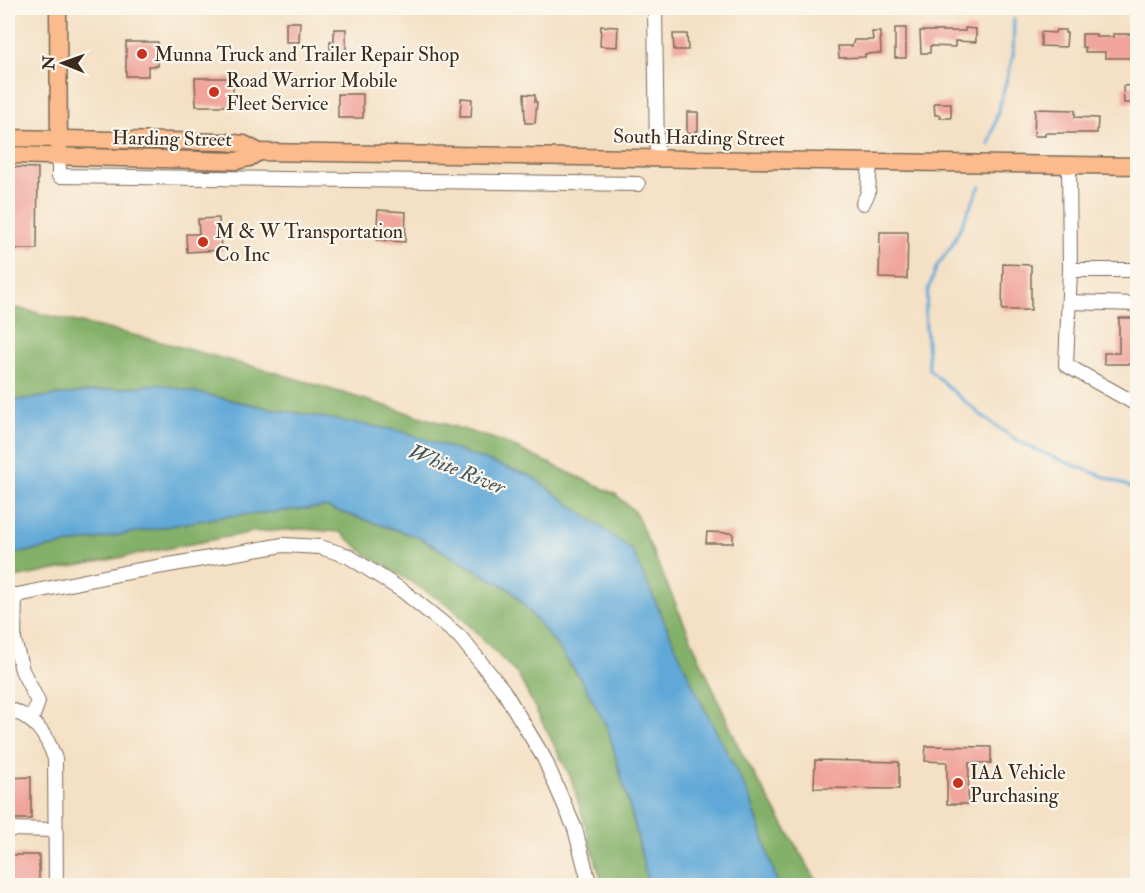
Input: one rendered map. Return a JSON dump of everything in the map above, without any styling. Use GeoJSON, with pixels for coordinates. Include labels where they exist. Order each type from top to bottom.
{"type":"FeatureCollection","features":[{"type":"Feature","properties":{"kind":"main road"},"geometry":{"type":"LineString","coordinates":[[58,8],[59,156]]}},
{"type":"Feature","properties":{"kind":"main road","name":"Harding Street"},"geometry":{"type":"LineString","coordinates":[[8,138],[225,142],[244,144],[259,152]]}},
{"type":"Feature","properties":{"kind":"main road","name":"Harding Street"},"geometry":{"type":"LineString","coordinates":[[8,155],[236,161],[249,158],[259,152]]}},
{"type":"Feature","properties":{"kind":"main road","name":"South Harding Street"},"geometry":{"type":"LineString","coordinates":[[259,152],[1137,166]]}},
{"type":"Feature","properties":{"kind":"street"},"geometry":{"type":"LineString","coordinates":[[655,8],[657,158]]}},
{"type":"Feature","properties":{"kind":"street"},"geometry":{"type":"LineString","coordinates":[[59,156],[58,176],[638,184]]}},
{"type":"Feature","properties":{"kind":"street"},"geometry":{"type":"LineString","coordinates":[[863,203],[868,193],[870,161]]}},
{"type":"Feature","properties":{"kind":"street"},"geometry":{"type":"LineString","coordinates":[[1070,165],[1070,270],[1066,365],[1137,405]]}},
{"type":"Feature","properties":{"kind":"street"},"geometry":{"type":"LineString","coordinates":[[1070,270],[1137,270]]}},
{"type":"Feature","properties":{"kind":"street"},"geometry":{"type":"LineString","coordinates":[[1069,302],[1137,304]]}},
{"type":"Feature","properties":{"kind":"street"},"geometry":{"type":"LineString","coordinates":[[32,721],[38,702],[22,670],[14,640],[11,596],[123,573],[283,545],[320,547],[348,556],[403,591],[460,637],[503,690],[544,758],[575,829],[590,885]]}},
{"type":"Feature","properties":{"kind":"street"},"geometry":{"type":"LineString","coordinates":[[8,710],[32,721],[46,739],[55,759],[56,885]]}},
{"type":"Feature","properties":{"kind":"street"},"geometry":{"type":"LineString","coordinates":[[8,830],[56,830]]}},
{"type":"Feature","properties":{"kind":"green space"},"geometry":{"type":"Polygon","coordinates":[[[8,306],[146,338],[277,373],[501,441],[615,494],[635,512],[741,752],[819,885],[778,885],[751,800],[700,700],[268,408],[158,384],[8,401],[8,306]]]}},
{"type":"Feature","properties":{"kind":"green space"},"geometry":{"type":"Polygon","coordinates":[[[325,507],[418,537],[511,590],[555,643],[582,681],[608,729],[636,830],[648,885],[603,885],[571,778],[518,675],[450,606],[366,554],[340,532],[302,529],[253,532],[8,579],[8,555],[220,517],[325,507]]]}},
{"type":"Feature","properties":{"kind":"water","name":"White River"},"geometry":{"type":"Polygon","coordinates":[[[158,384],[268,408],[401,431],[531,476],[632,550],[700,700],[751,800],[778,885],[648,885],[636,830],[608,729],[582,681],[555,643],[511,590],[418,537],[325,507],[220,517],[8,555],[8,401],[158,384]]]}},
{"type":"Feature","properties":{"kind":"building"},"geometry":{"type":"Polygon","coordinates":[[[286,22],[300,22],[299,42],[286,42],[286,22]]]}},
{"type":"Feature","properties":{"kind":"building"},"geometry":{"type":"Polygon","coordinates":[[[601,26],[618,27],[617,47],[600,46],[601,26]]]}},
{"type":"Feature","properties":{"kind":"building"},"geometry":{"type":"Polygon","coordinates":[[[895,28],[906,28],[906,58],[895,58],[895,28]]]}},
{"type":"Feature","properties":{"kind":"building"},"geometry":{"type":"Polygon","coordinates":[[[965,28],[976,29],[976,42],[955,41],[955,47],[930,46],[930,53],[921,53],[920,31],[965,31],[965,28]]]}},
{"type":"Feature","properties":{"kind":"building"},"geometry":{"type":"Polygon","coordinates":[[[334,29],[346,29],[346,56],[334,56],[334,49],[330,49],[330,41],[334,41],[334,29]]]}},
{"type":"Feature","properties":{"kind":"building"},"geometry":{"type":"Polygon","coordinates":[[[1056,30],[1065,30],[1067,33],[1066,47],[1041,46],[1041,32],[1055,33],[1056,30]]]}},
{"type":"Feature","properties":{"kind":"building"},"geometry":{"type":"Polygon","coordinates":[[[872,32],[880,32],[881,53],[865,54],[865,57],[839,58],[838,46],[852,46],[854,40],[873,40],[872,32]]]}},
{"type":"Feature","properties":{"kind":"building"},"geometry":{"type":"Polygon","coordinates":[[[673,34],[687,34],[688,50],[674,50],[673,34]]]}},
{"type":"Feature","properties":{"kind":"building"},"geometry":{"type":"Polygon","coordinates":[[[1082,34],[1114,37],[1113,34],[1137,34],[1137,58],[1105,58],[1105,52],[1085,52],[1085,47],[1082,47],[1082,34]]]}},
{"type":"Feature","properties":{"kind":"building","name":"Munna Truck and Trailer Repair Shop"},"geometry":{"type":"Polygon","coordinates":[[[126,42],[158,42],[158,66],[148,66],[148,76],[126,76],[126,42]]]}},
{"type":"Feature","properties":{"kind":"building","name":"Road Warrior Mobile Fleet Service"},"geometry":{"type":"Polygon","coordinates":[[[195,78],[233,78],[233,106],[196,106],[195,78]]]}},
{"type":"Feature","properties":{"kind":"building"},"geometry":{"type":"Polygon","coordinates":[[[1137,85],[1137,103],[1124,103],[1123,86],[1137,85]]]}},
{"type":"Feature","properties":{"kind":"building"},"geometry":{"type":"Polygon","coordinates":[[[338,94],[363,94],[363,118],[338,118],[338,94]]]}},
{"type":"Feature","properties":{"kind":"building"},"geometry":{"type":"Polygon","coordinates":[[[524,94],[535,95],[535,102],[537,102],[535,123],[525,123],[524,94]]]}},
{"type":"Feature","properties":{"kind":"building"},"geometry":{"type":"Polygon","coordinates":[[[461,98],[472,99],[471,117],[460,117],[461,98]]]}},
{"type":"Feature","properties":{"kind":"building"},"geometry":{"type":"Polygon","coordinates":[[[934,103],[951,103],[951,118],[940,118],[940,115],[935,115],[934,103]]]}},
{"type":"Feature","properties":{"kind":"building"},"geometry":{"type":"Polygon","coordinates":[[[1035,109],[1075,110],[1075,117],[1098,118],[1097,133],[1045,133],[1045,136],[1034,136],[1035,109]]]}},
{"type":"Feature","properties":{"kind":"building"},"geometry":{"type":"Polygon","coordinates":[[[687,112],[698,112],[698,131],[695,131],[695,134],[687,134],[687,112]]]}},
{"type":"Feature","properties":{"kind":"building"},"geometry":{"type":"Polygon","coordinates":[[[8,167],[38,168],[37,249],[8,249],[8,167]]]}},
{"type":"Feature","properties":{"kind":"building"},"geometry":{"type":"Polygon","coordinates":[[[378,210],[406,212],[405,242],[376,240],[378,210]]]}},
{"type":"Feature","properties":{"kind":"building","name":"M & W Transportation Co Inc"},"geometry":{"type":"Polygon","coordinates":[[[219,218],[221,250],[187,252],[186,234],[199,234],[198,219],[219,218]]]}},
{"type":"Feature","properties":{"kind":"building"},"geometry":{"type":"Polygon","coordinates":[[[880,232],[908,232],[907,279],[879,278],[880,232]]]}},
{"type":"Feature","properties":{"kind":"building"},"geometry":{"type":"Polygon","coordinates":[[[1003,264],[1031,265],[1031,310],[1002,310],[1003,264]]]}},
{"type":"Feature","properties":{"kind":"building"},"geometry":{"type":"Polygon","coordinates":[[[1119,318],[1137,318],[1137,364],[1104,364],[1104,353],[1119,353],[1119,318]]]}},
{"type":"Feature","properties":{"kind":"building"},"geometry":{"type":"Polygon","coordinates":[[[707,532],[733,533],[733,543],[706,543],[707,532]]]}},
{"type":"Feature","properties":{"kind":"building","name":"IAA Vehicle Purchasing"},"geometry":{"type":"Polygon","coordinates":[[[926,746],[991,747],[991,763],[969,763],[968,804],[947,804],[947,762],[925,761],[926,746]]]}},
{"type":"Feature","properties":{"kind":"building"},"geometry":{"type":"Polygon","coordinates":[[[815,760],[899,762],[899,789],[814,788],[815,760]]]}},
{"type":"Feature","properties":{"kind":"building"},"geometry":{"type":"Polygon","coordinates":[[[31,777],[31,819],[8,819],[8,778],[31,777]]]}},
{"type":"Feature","properties":{"kind":"building"},"geometry":{"type":"Polygon","coordinates":[[[8,855],[39,855],[39,885],[8,885],[8,855]]]}},
{"type":"Feature","properties":{"kind":"waterway"},"geometry":{"type":"LineString","coordinates":[[989,145],[1013,56],[1014,19]]}},
{"type":"Feature","properties":{"kind":"waterway"},"geometry":{"type":"LineString","coordinates":[[980,186],[951,247],[937,266],[928,290],[925,315],[929,369],[972,408],[1019,441],[1138,491]]}},
{"type":"Feature","properties":{"kind":"place","name":"Munna Truck and Trailer Repair Shop"},"geometry":{"type":"Point","coordinates":[142,54]}},
{"type":"Feature","properties":{"kind":"place","name":"Road Warrior Mobile Fleet Service"},"geometry":{"type":"Point","coordinates":[214,92]}},
{"type":"Feature","properties":{"kind":"place","name":"M & W Transportation Co Inc"},"geometry":{"type":"Point","coordinates":[203,242]}},
{"type":"Feature","properties":{"kind":"place","name":"IAA Vehicle Purchasing"},"geometry":{"type":"Point","coordinates":[958,783]}}]}
